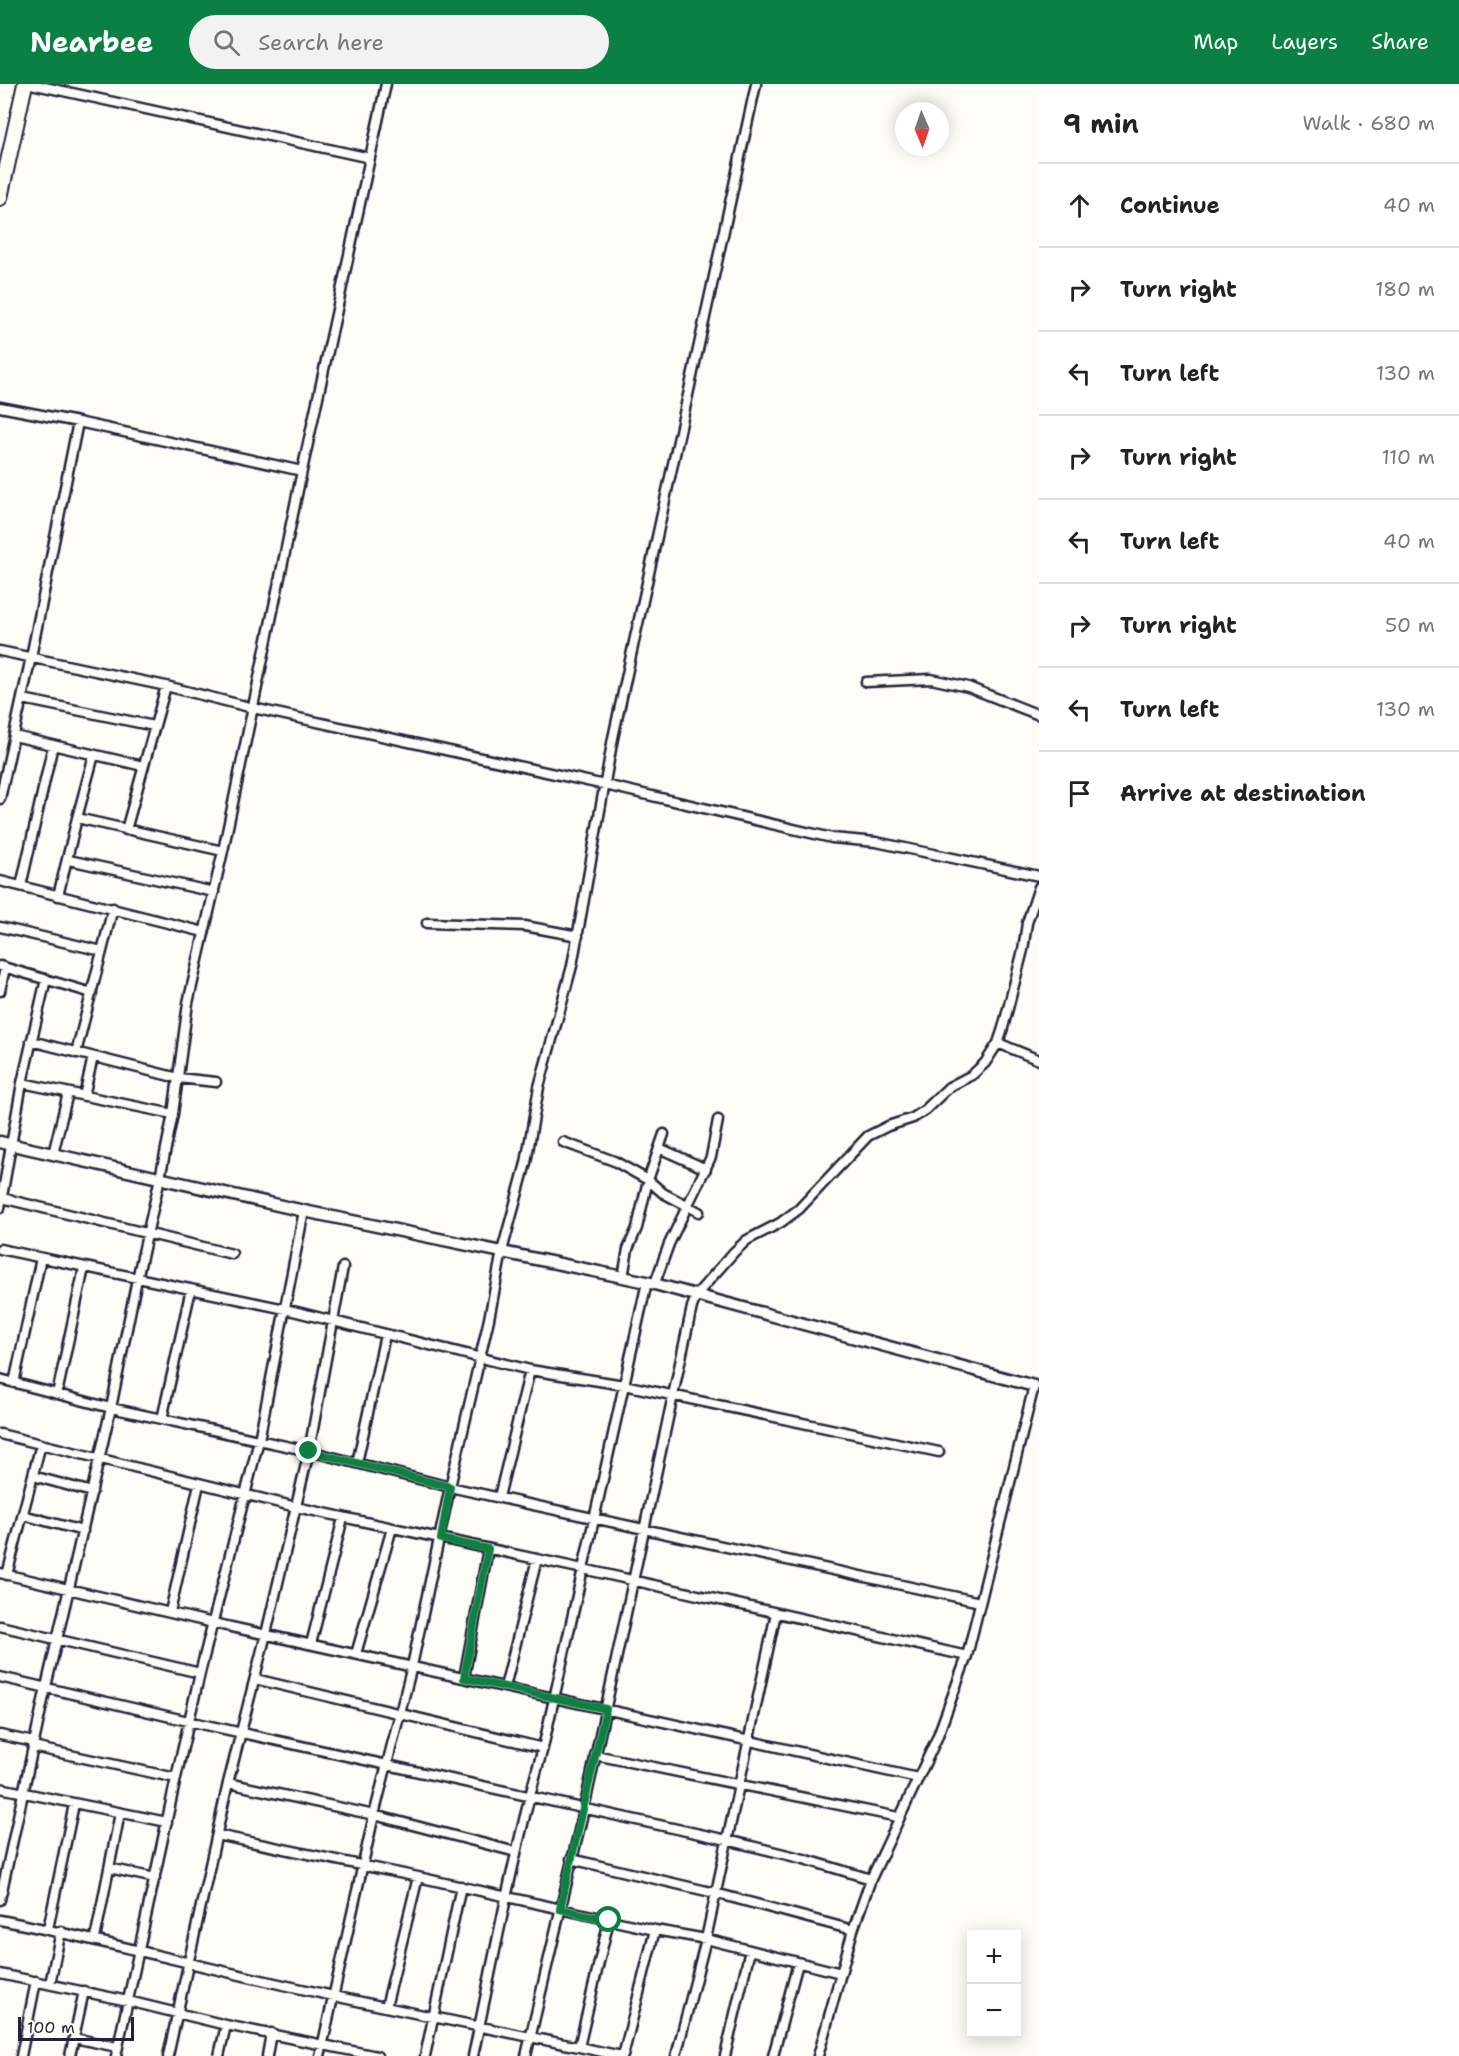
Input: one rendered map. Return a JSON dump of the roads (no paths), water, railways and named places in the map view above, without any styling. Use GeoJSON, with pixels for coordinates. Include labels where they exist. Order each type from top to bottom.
{"type":"FeatureCollection","features":[{"type":"Feature","properties":{"kind":"main road"},"geometry":{"type":"LineString","coordinates":[[0,198],[25,84]]}},
{"type":"Feature","properties":{"kind":"street"},"geometry":{"type":"LineString","coordinates":[[31,84],[370,158]]}},
{"type":"Feature","properties":{"kind":"street"},"geometry":{"type":"LineString","coordinates":[[0,1900],[33,1744],[111,1408],[160,1178],[173,1114],[188,1003],[223,851],[386,84]]}},
{"type":"Feature","properties":{"kind":"street"},"geometry":{"type":"LineString","coordinates":[[320,2056],[374,1815],[441,1539],[450,1487],[502,1251],[526,1163],[539,1087],[572,966],[615,726],[756,84]]}},
{"type":"Feature","properties":{"kind":"street"},"geometry":{"type":"LineString","coordinates":[[0,407],[302,471]]}},
{"type":"Feature","properties":{"kind":"street"},"geometry":{"type":"LineString","coordinates":[[0,798],[23,699],[78,422]]}},
{"type":"Feature","properties":{"kind":"street"},"geometry":{"type":"LineString","coordinates":[[0,651],[166,686],[253,708],[605,785],[832,838],[876,842],[1039,876]]}},
{"type":"Feature","properties":{"kind":"street"},"geometry":{"type":"LineString","coordinates":[[866,682],[931,680],[968,687],[1039,715]]}},
{"type":"Feature","properties":{"kind":"street"},"geometry":{"type":"LineString","coordinates":[[126,830],[166,686]]}},
{"type":"Feature","properties":{"kind":"street"},"geometry":{"type":"LineString","coordinates":[[23,699],[154,726]]}},
{"type":"Feature","properties":{"kind":"street"},"geometry":{"type":"LineString","coordinates":[[14,736],[143,766]]}},
{"type":"Feature","properties":{"kind":"street"},"geometry":{"type":"LineString","coordinates":[[21,886],[53,745]]}},
{"type":"Feature","properties":{"kind":"street"},"geometry":{"type":"LineString","coordinates":[[58,896],[69,860],[77,818],[94,754]]}},
{"type":"Feature","properties":{"kind":"street"},"geometry":{"type":"LineString","coordinates":[[77,818],[223,851]]}},
{"type":"Feature","properties":{"kind":"street"},"geometry":{"type":"LineString","coordinates":[[69,860],[214,892]]}},
{"type":"Feature","properties":{"kind":"street"},"geometry":{"type":"LineString","coordinates":[[0,881],[204,932]]}},
{"type":"Feature","properties":{"kind":"street"},"geometry":{"type":"LineString","coordinates":[[526,2056],[584,1809],[692,1307],[697,1294],[747,1240],[780,1223],[800,1209],[868,1136],[888,1126],[913,1118],[949,1087],[972,1075],[985,1063],[998,1043],[1023,950],[1027,923],[1039,886]]}},
{"type":"Feature","properties":{"kind":"street"},"geometry":{"type":"LineString","coordinates":[[76,1053],[113,908]]}},
{"type":"Feature","properties":{"kind":"street"},"geometry":{"type":"LineString","coordinates":[[427,923],[525,926],[578,936]]}},
{"type":"Feature","properties":{"kind":"street"},"geometry":{"type":"LineString","coordinates":[[0,927],[102,951]]}},
{"type":"Feature","properties":{"kind":"street"},"geometry":{"type":"LineString","coordinates":[[0,991],[3,967],[92,993]]}},
{"type":"Feature","properties":{"kind":"street"},"geometry":{"type":"LineString","coordinates":[[0,1208],[5,1143],[22,1083],[45,979]]}},
{"type":"Feature","properties":{"kind":"street"},"geometry":{"type":"LineString","coordinates":[[31,1041],[178,1078],[216,1082]]}},
{"type":"Feature","properties":{"kind":"street"},"geometry":{"type":"LineString","coordinates":[[998,1043],[1039,1060]]}},
{"type":"Feature","properties":{"kind":"street"},"geometry":{"type":"LineString","coordinates":[[84,1096],[93,1057]]}},
{"type":"Feature","properties":{"kind":"street"},"geometry":{"type":"LineString","coordinates":[[22,1083],[173,1114]]}},
{"type":"Feature","properties":{"kind":"street"},"geometry":{"type":"LineString","coordinates":[[53,1154],[68,1093]]}},
{"type":"Feature","properties":{"kind":"street"},"geometry":{"type":"LineString","coordinates":[[473,2056],[516,1852],[543,1748],[624,1385],[651,1283],[711,1157],[718,1120]]}},
{"type":"Feature","properties":{"kind":"street"},"geometry":{"type":"LineString","coordinates":[[623,1277],[628,1249],[637,1228],[648,1180],[664,1134]]}},
{"type":"Feature","properties":{"kind":"street"},"geometry":{"type":"LineString","coordinates":[[563,1142],[614,1161],[699,1212]]}},
{"type":"Feature","properties":{"kind":"street"},"geometry":{"type":"LineString","coordinates":[[5,1143],[304,1210],[651,1283],[1034,1386],[967,1656],[937,1738],[898,1817],[871,1879],[853,1930],[818,2056]]}},
{"type":"Feature","properties":{"kind":"street"},"geometry":{"type":"LineString","coordinates":[[659,1148],[706,1168]]}},
{"type":"Feature","properties":{"kind":"street"},"geometry":{"type":"LineString","coordinates":[[2,1198],[232,1254]]}},
{"type":"Feature","properties":{"kind":"street"},"geometry":{"type":"LineString","coordinates":[[74,2038],[116,2052],[188,1721],[259,1440],[304,1210]]}},
{"type":"Feature","properties":{"kind":"street"},"geometry":{"type":"LineString","coordinates":[[0,1249],[285,1309],[530,1370],[674,1395],[939,1452]]}},
{"type":"Feature","properties":{"kind":"street"},"geometry":{"type":"LineString","coordinates":[[14,1383],[41,1258]]}},
{"type":"Feature","properties":{"kind":"street"},"geometry":{"type":"LineString","coordinates":[[168,2056],[228,1783],[309,1451],[344,1267]]}},
{"type":"Feature","properties":{"kind":"street"},"geometry":{"type":"LineString","coordinates":[[57,1394],[84,1268]]}},
{"type":"Feature","properties":{"kind":"street"},"geometry":{"type":"LineString","coordinates":[[162,1419],[191,1289]]}},
{"type":"Feature","properties":{"kind":"street"},"geometry":{"type":"LineString","coordinates":[[357,1463],[385,1335]]}},
{"type":"Feature","properties":{"kind":"street"},"geometry":{"type":"LineString","coordinates":[[499,1497],[530,1370]]}},
{"type":"Feature","properties":{"kind":"street"},"geometry":{"type":"LineString","coordinates":[[0,1379],[111,1408],[309,1451],[450,1487],[980,1602]]}},
{"type":"Feature","properties":{"kind":"street"},"geometry":{"type":"LineString","coordinates":[[0,1434],[296,1507],[967,1656]]}},
{"type":"Feature","properties":{"kind":"street"},"geometry":{"type":"LineString","coordinates":[[41,1444],[23,1515],[4,1574],[213,1623],[918,1778]]}},
{"type":"Feature","properties":{"kind":"street"},"geometry":{"type":"LineString","coordinates":[[33,1476],[92,1492]]}},
{"type":"Feature","properties":{"kind":"street"},"geometry":{"type":"LineString","coordinates":[[170,1612],[199,1484]]}},
{"type":"Feature","properties":{"kind":"street"},"geometry":{"type":"LineString","coordinates":[[23,1515],[83,1531]]}},
{"type":"Feature","properties":{"kind":"street"},"geometry":{"type":"LineString","coordinates":[[311,1644],[344,1518]]}},
{"type":"Feature","properties":{"kind":"street"},"geometry":{"type":"LineString","coordinates":[[356,1654],[392,1528]]}},
{"type":"Feature","properties":{"kind":"street"},"geometry":{"type":"LineString","coordinates":[[464,1678],[488,1549]]}},
{"type":"Feature","properties":{"kind":"street"},"geometry":{"type":"LineString","coordinates":[[505,1687],[537,1559]]}},
{"type":"Feature","properties":{"kind":"street"},"geometry":{"type":"LineString","coordinates":[[676,2056],[706,1939],[776,1613]]}},
{"type":"Feature","properties":{"kind":"street"},"geometry":{"type":"LineString","coordinates":[[0,1626],[200,1673]]}},
{"type":"Feature","properties":{"kind":"street"},"geometry":{"type":"LineString","coordinates":[[0,1677],[188,1721],[728,1840],[871,1879]]}},
{"type":"Feature","properties":{"kind":"street"},"geometry":{"type":"LineString","coordinates":[[255,1679],[543,1748]]}},
{"type":"Feature","properties":{"kind":"street"},"geometry":{"type":"LineString","coordinates":[[0,1735],[176,1778]]}},
{"type":"Feature","properties":{"kind":"street"},"geometry":{"type":"LineString","coordinates":[[595,1755],[898,1817]]}},
{"type":"Feature","properties":{"kind":"street"},"geometry":{"type":"LineString","coordinates":[[228,1783],[374,1815],[516,1852]]}},
{"type":"Feature","properties":{"kind":"street"},"geometry":{"type":"LineString","coordinates":[[0,1788],[167,1822]]}},
{"type":"Feature","properties":{"kind":"street"},"geometry":{"type":"LineString","coordinates":[[48,1929],[74,1804]]}},
{"type":"Feature","properties":{"kind":"street"},"geometry":{"type":"LineString","coordinates":[[95,1939],[120,1814]]}},
{"type":"Feature","properties":{"kind":"street"},"geometry":{"type":"LineString","coordinates":[[217,1835],[461,1886],[655,1930],[706,1939],[841,1973]]}},
{"type":"Feature","properties":{"kind":"street"},"geometry":{"type":"LineString","coordinates":[[571,1859],[715,1893],[853,1930]]}},
{"type":"Feature","properties":{"kind":"street"},"geometry":{"type":"LineString","coordinates":[[109,1868],[155,1878]]}},
{"type":"Feature","properties":{"kind":"street"},"geometry":{"type":"LineString","coordinates":[[386,2007],[418,1877]]}},
{"type":"Feature","properties":{"kind":"street"},"geometry":{"type":"LineString","coordinates":[[425,2056],[461,1886]]}},
{"type":"Feature","properties":{"kind":"street"},"geometry":{"type":"LineString","coordinates":[[0,1920],[61,1931],[188,1964],[432,2018],[622,2056],[655,1930]]}},
{"type":"Feature","properties":{"kind":"street"},"geometry":{"type":"LineString","coordinates":[[579,2047],[609,1920]]}},
{"type":"Feature","properties":{"kind":"street"},"geometry":{"type":"LineString","coordinates":[[50,1984],[61,1931]]}},
{"type":"Feature","properties":{"kind":"street"},"geometry":{"type":"LineString","coordinates":[[726,2056],[750,1950]]}},
{"type":"Feature","properties":{"kind":"street"},"geometry":{"type":"LineString","coordinates":[[773,2056],[798,1963]]}},
{"type":"Feature","properties":{"kind":"street"},"geometry":{"type":"LineString","coordinates":[[0,1974],[128,2001],[226,2025],[323,2043],[377,2056]]}},
{"type":"Feature","properties":{"kind":"street"},"geometry":{"type":"LineString","coordinates":[[21,2056],[36,1981]]}},
{"type":"Feature","properties":{"kind":"street"},"geometry":{"type":"LineString","coordinates":[[70,2056],[84,1992]]}},
{"type":"Feature","properties":{"kind":"street"},"geometry":{"type":"LineString","coordinates":[[219,2056],[226,2025]]}},
{"type":"Feature","properties":{"kind":"street"},"geometry":{"type":"LineString","coordinates":[[267,2056],[271,2033]]}}]}
